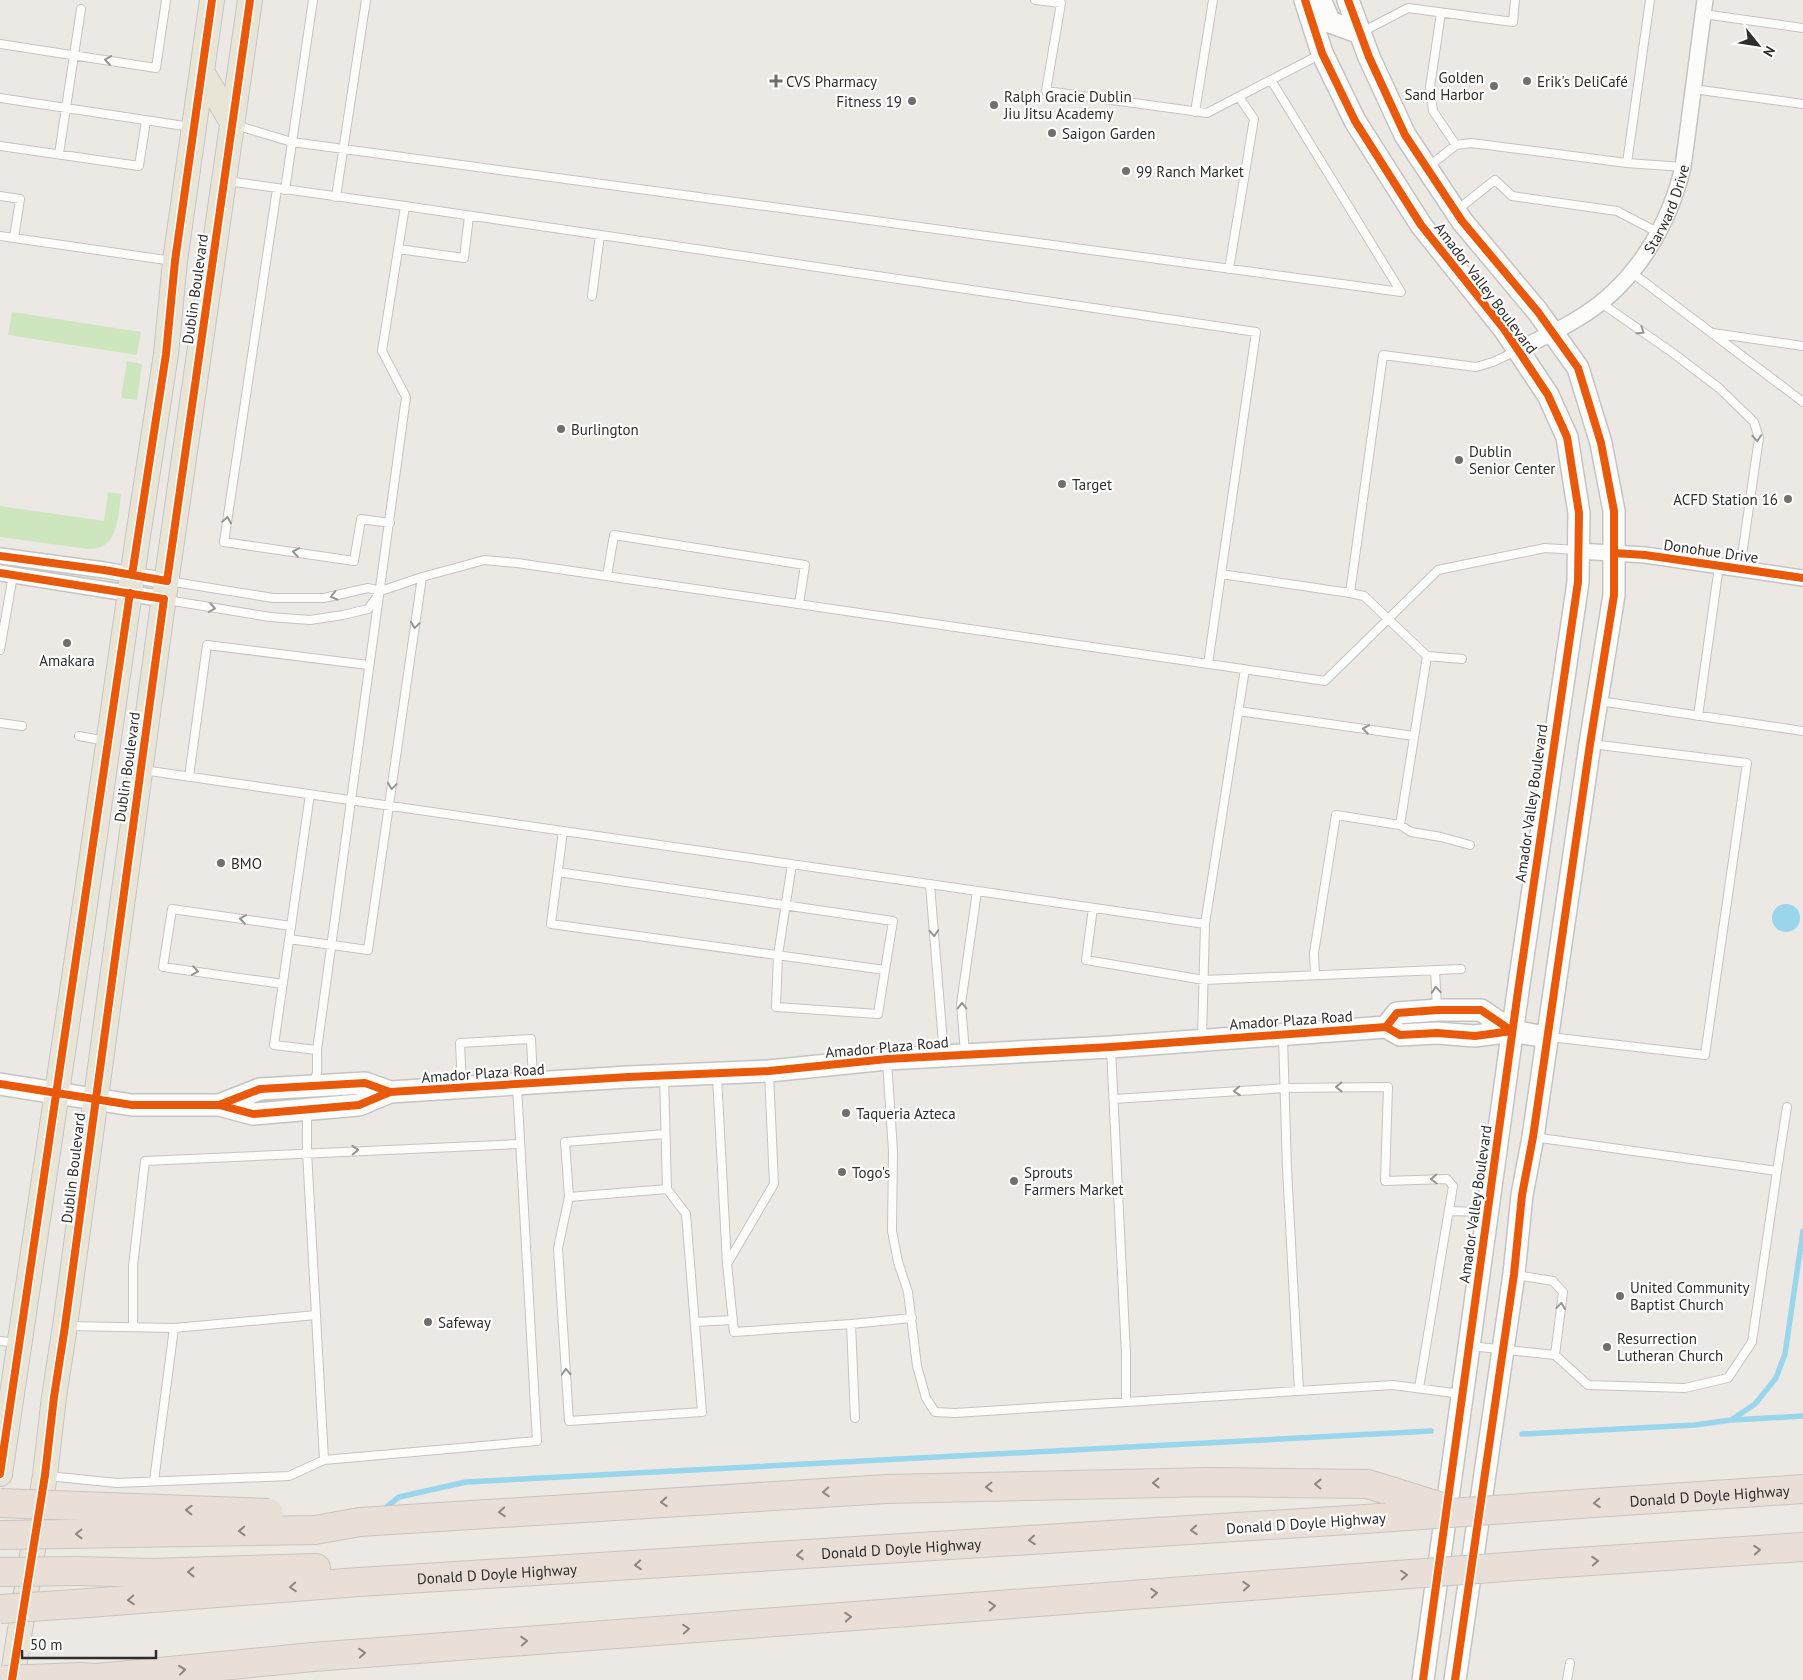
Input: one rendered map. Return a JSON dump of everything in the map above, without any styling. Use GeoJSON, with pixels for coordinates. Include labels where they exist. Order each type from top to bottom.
{"type":"FeatureCollection","features":[{"type":"Feature","properties":{"kind":"highway"},"geometry":{"type":"LineString","coordinates":[[0,1535],[315,1530],[360,1522],[877,1489],[1210,1482],[1367,1484],[1461,1513]]}},
{"type":"Feature","properties":{"kind":"highway","name":"Donald D Doyle Highway"},"geometry":{"type":"LineString","coordinates":[[0,1609],[359,1582],[1461,1513],[1803,1489]]}},
{"type":"Feature","properties":{"kind":"highway"},"geometry":{"type":"LineString","coordinates":[[0,1503],[313,1515],[360,1522]]}},
{"type":"Feature","properties":{"kind":"highway"},"geometry":{"type":"LineString","coordinates":[[4,1680],[92,1678],[314,1657],[1356,1578],[1803,1547]]}},
{"type":"Feature","properties":{"kind":"highway"},"geometry":{"type":"LineString","coordinates":[[0,1572],[78,1571],[150,1573],[331,1568],[359,1582]]}},
{"type":"Feature","properties":{"kind":"main road","name":"Dublin Boulevard"},"geometry":{"type":"LineString","coordinates":[[0,1474],[10,1342],[57,1093],[166,354],[175,261],[212,0]]}},
{"type":"Feature","properties":{"kind":"main road","name":"Dublin Boulevard"},"geometry":{"type":"LineString","coordinates":[[12,1680],[45,1475],[54,1397],[165,590],[250,0]]}},
{"type":"Feature","properties":{"kind":"main road"},"geometry":{"type":"LineString","coordinates":[[202,72],[233,124]]}},
{"type":"Feature","properties":{"kind":"main road","name":"Dublin Boulevard"},"geometry":{"type":"LineString","coordinates":[[195,128],[214,132],[226,176]]}},
{"type":"Feature","properties":{"kind":"street","name":"Amador Valley Boulevard"},"geometry":{"type":"LineString","coordinates":[[1305,0],[1322,53],[1355,121],[1421,225],[1504,329],[1548,395],[1567,437],[1579,512],[1578,582],[1512,1031],[1423,1680]]}},
{"type":"Feature","properties":{"kind":"street"},"geometry":{"type":"LineString","coordinates":[[1320,0],[1330,22],[1360,33]]}},
{"type":"Feature","properties":{"kind":"street","name":"Amador Valley Boulevard"},"geometry":{"type":"LineString","coordinates":[[1348,0],[1369,57],[1405,135],[1456,211],[1538,312],[1578,368],[1601,443],[1614,510],[1614,595],[1546,1037],[1533,1137],[1522,1196],[1514,1274],[1455,1680]]}},
{"type":"Feature","properties":{"kind":"street","name":"Starward Drive"},"geometry":{"type":"LineString","coordinates":[[1518,350],[1583,316],[1601,303],[1631,272],[1659,233],[1677,192],[1683,167],[1704,7]]}},
{"type":"Feature","properties":{"kind":"street","name":"Donohue Drive"},"geometry":{"type":"LineString","coordinates":[[1578,551],[1642,555],[1803,578]]}},
{"type":"Feature","properties":{"kind":"street"},"geometry":{"type":"LineString","coordinates":[[0,556],[165,590]]}},
{"type":"Feature","properties":{"kind":"street"},"geometry":{"type":"LineString","coordinates":[[6,574],[131,584]]}},
{"type":"Feature","properties":{"kind":"street","name":"Amador Plaza Road"},"geometry":{"type":"LineString","coordinates":[[1386,1027],[1397,1013],[1438,1010],[1480,1010],[1512,1031]]}},
{"type":"Feature","properties":{"kind":"street","name":"Amador Plaza Road"},"geometry":{"type":"LineString","coordinates":[[0,1084],[132,1105],[219,1105],[253,1114],[359,1105],[390,1092],[769,1071],[887,1059],[1386,1027],[1400,1035],[1437,1033],[1475,1036],[1512,1031],[1546,1037]]}},
{"type":"Feature","properties":{"kind":"street","name":"Amador Plaza Road"},"geometry":{"type":"LineString","coordinates":[[219,1105],[260,1089],[366,1083],[390,1092]]}},
{"type":"Feature","properties":{"kind":"lane"},"geometry":{"type":"LineString","coordinates":[[0,44],[156,68],[166,0]]}},
{"type":"Feature","properties":{"kind":"lane"},"geometry":{"type":"LineString","coordinates":[[313,0],[292,142],[281,189],[224,542],[354,561],[361,518],[390,523]]}},
{"type":"Feature","properties":{"kind":"lane"},"geometry":{"type":"LineString","coordinates":[[336,197],[366,0]]}},
{"type":"Feature","properties":{"kind":"lane"},"geometry":{"type":"LineString","coordinates":[[1035,0],[1061,2],[1046,91],[1207,113],[1322,53]]}},
{"type":"Feature","properties":{"kind":"lane"},"geometry":{"type":"LineString","coordinates":[[1195,112],[1213,0]]}},
{"type":"Feature","properties":{"kind":"lane"},"geometry":{"type":"LineString","coordinates":[[1404,0],[1408,8]]}},
{"type":"Feature","properties":{"kind":"lane"},"geometry":{"type":"LineString","coordinates":[[1360,33],[1408,8],[1513,22],[1515,0]]}},
{"type":"Feature","properties":{"kind":"lane"},"geometry":{"type":"LineString","coordinates":[[1627,163],[1650,0]]}},
{"type":"Feature","properties":{"kind":"lane"},"geometry":{"type":"LineString","coordinates":[[1704,7],[1803,28]]}},
{"type":"Feature","properties":{"kind":"lane"},"geometry":{"type":"LineString","coordinates":[[58,154],[81,8]]}},
{"type":"Feature","properties":{"kind":"lane"},"geometry":{"type":"LineString","coordinates":[[1441,13],[1430,87],[1433,111],[1456,145]]}},
{"type":"Feature","properties":{"kind":"lane"},"geometry":{"type":"LineString","coordinates":[[233,124],[292,142],[1401,292],[1271,80]]}},
{"type":"Feature","properties":{"kind":"lane"},"geometry":{"type":"LineString","coordinates":[[1693,89],[1803,104]]}},
{"type":"Feature","properties":{"kind":"lane"},"geometry":{"type":"LineString","coordinates":[[1229,269],[1254,119],[1239,97]]}},
{"type":"Feature","properties":{"kind":"lane"},"geometry":{"type":"LineString","coordinates":[[0,98],[195,128]]}},
{"type":"Feature","properties":{"kind":"lane"},"geometry":{"type":"LineString","coordinates":[[0,146],[139,166],[146,121]]}},
{"type":"Feature","properties":{"kind":"lane"},"geometry":{"type":"LineString","coordinates":[[1426,168],[1456,145],[1471,143],[1627,163],[1683,167]]}},
{"type":"Feature","properties":{"kind":"lane"},"geometry":{"type":"LineString","coordinates":[[226,176],[281,189],[1256,332],[1208,664]]}},
{"type":"Feature","properties":{"kind":"lane"},"geometry":{"type":"LineString","coordinates":[[1456,211],[1495,180],[1512,196],[1616,211],[1659,233]]}},
{"type":"Feature","properties":{"kind":"lane"},"geometry":{"type":"LineString","coordinates":[[0,196],[20,199],[14,238]]}},
{"type":"Feature","properties":{"kind":"lane"},"geometry":{"type":"LineString","coordinates":[[314,1085],[368,665],[381,592],[406,397],[382,350],[405,206]]}},
{"type":"Feature","properties":{"kind":"lane"},"geometry":{"type":"LineString","coordinates":[[398,249],[464,258],[469,216]]}},
{"type":"Feature","properties":{"kind":"lane"},"geometry":{"type":"LineString","coordinates":[[592,296],[600,235]]}},
{"type":"Feature","properties":{"kind":"lane"},"geometry":{"type":"LineString","coordinates":[[0,236],[175,261]]}},
{"type":"Feature","properties":{"kind":"lane"},"geometry":{"type":"LineString","coordinates":[[1631,272],[1803,402]]}},
{"type":"Feature","properties":{"kind":"lane"},"geometry":{"type":"LineString","coordinates":[[1601,303],[1719,388],[1754,422],[1760,438],[1740,569]]}},
{"type":"Feature","properties":{"kind":"lane"},"geometry":{"type":"LineString","coordinates":[[1711,333],[1803,346]]}},
{"type":"Feature","properties":{"kind":"lane"},"geometry":{"type":"LineString","coordinates":[[1350,593],[1382,354],[1476,367],[1493,362],[1518,350]]}},
{"type":"Feature","properties":{"kind":"lane"},"geometry":{"type":"LineString","coordinates":[[607,576],[614,535],[805,566],[799,604]]}},
{"type":"Feature","properties":{"kind":"lane"},"geometry":{"type":"LineString","coordinates":[[165,590],[270,617],[310,620],[368,609],[381,592],[422,577],[484,560],[607,576],[1326,680],[1438,570],[1545,548],[1578,551]]}},
{"type":"Feature","properties":{"kind":"lane"},"geometry":{"type":"LineString","coordinates":[[1698,716],[1719,566]]}},
{"type":"Feature","properties":{"kind":"lane"},"geometry":{"type":"LineString","coordinates":[[0,650],[6,574]]}},
{"type":"Feature","properties":{"kind":"lane"},"geometry":{"type":"LineString","coordinates":[[1221,574],[1364,596],[1427,656],[1462,659]]}},
{"type":"Feature","properties":{"kind":"lane"},"geometry":{"type":"LineString","coordinates":[[289,939],[368,950],[422,577]]}},
{"type":"Feature","properties":{"kind":"lane"},"geometry":{"type":"LineString","coordinates":[[165,590],[273,598],[324,598],[368,588],[381,592]]}},
{"type":"Feature","properties":{"kind":"lane"},"geometry":{"type":"LineString","coordinates":[[189,777],[207,645],[368,665]]}},
{"type":"Feature","properties":{"kind":"lane"},"geometry":{"type":"LineString","coordinates":[[1400,825],[1427,656]]}},
{"type":"Feature","properties":{"kind":"lane"},"geometry":{"type":"LineString","coordinates":[[1202,1040],[1205,924],[1245,669]]}},
{"type":"Feature","properties":{"kind":"lane"},"geometry":{"type":"LineString","coordinates":[[1597,701],[1803,731]]}},
{"type":"Feature","properties":{"kind":"lane"},"geometry":{"type":"LineString","coordinates":[[1238,711],[1414,736]]}},
{"type":"Feature","properties":{"kind":"lane"},"geometry":{"type":"LineString","coordinates":[[0,723],[22,726]]}},
{"type":"Feature","properties":{"kind":"lane"},"geometry":{"type":"LineString","coordinates":[[79,736],[108,741]]}},
{"type":"Feature","properties":{"kind":"lane"},"geometry":{"type":"LineString","coordinates":[[1546,1037],[1705,1055],[1747,763],[1590,744]]}},
{"type":"Feature","properties":{"kind":"lane"},"geometry":{"type":"LineString","coordinates":[[140,770],[1205,924]]}},
{"type":"Feature","properties":{"kind":"lane"},"geometry":{"type":"LineString","coordinates":[[310,794],[274,1045],[317,1050]]}},
{"type":"Feature","properties":{"kind":"lane"},"geometry":{"type":"LineString","coordinates":[[1315,975],[1314,953],[1336,815],[1400,825],[1411,832],[1441,837],[1470,845]]}},
{"type":"Feature","properties":{"kind":"lane"},"geometry":{"type":"LineString","coordinates":[[563,831],[551,924],[885,970]]}},
{"type":"Feature","properties":{"kind":"lane"},"geometry":{"type":"LineString","coordinates":[[558,872],[786,906],[893,921],[878,1014],[776,1007],[778,955],[786,906],[792,864]]}},
{"type":"Feature","properties":{"kind":"lane"},"geometry":{"type":"LineString","coordinates":[[930,885],[944,1056]]}},
{"type":"Feature","properties":{"kind":"lane"},"geometry":{"type":"LineString","coordinates":[[965,1055],[961,1004],[977,891]]}},
{"type":"Feature","properties":{"kind":"lane"},"geometry":{"type":"LineString","coordinates":[[1093,908],[1086,960],[1204,980],[1461,969]]}},
{"type":"Feature","properties":{"kind":"lane"},"geometry":{"type":"LineString","coordinates":[[283,984],[163,967],[172,909],[291,926]]}},
{"type":"Feature","properties":{"kind":"lane"},"geometry":{"type":"LineString","coordinates":[[1435,970],[1438,1010]]}},
{"type":"Feature","properties":{"kind":"lane"},"geometry":{"type":"LineString","coordinates":[[1283,1035],[1287,1169],[1298,1391]]}},
{"type":"Feature","properties":{"kind":"lane"},"geometry":{"type":"LineString","coordinates":[[45,1475],[118,1483],[289,1476],[324,1460],[537,1441],[520,1144],[531,1039],[460,1043],[462,1087]]}},
{"type":"Feature","properties":{"kind":"lane"},"geometry":{"type":"LineString","coordinates":[[1111,1046],[1126,1354],[1126,1402]]}},
{"type":"Feature","properties":{"kind":"lane"},"geometry":{"type":"LineString","coordinates":[[887,1059],[893,1151],[892,1231],[898,1262],[908,1292],[917,1366],[926,1398],[935,1412],[955,1413],[1392,1385],[1461,1394]]}},
{"type":"Feature","properties":{"kind":"lane"},"geometry":{"type":"LineString","coordinates":[[727,1264],[774,1184],[769,1071]]}},
{"type":"Feature","properties":{"kind":"lane"},"geometry":{"type":"LineString","coordinates":[[717,1074],[727,1264],[734,1332],[912,1318]]}},
{"type":"Feature","properties":{"kind":"lane"},"geometry":{"type":"LineString","coordinates":[[664,1076],[667,1189],[686,1214],[702,1412],[569,1421],[558,1248],[569,1197],[565,1142],[665,1134]]}},
{"type":"Feature","properties":{"kind":"lane"},"geometry":{"type":"LineString","coordinates":[[1114,1099],[1286,1088],[1388,1087],[1386,1181],[1447,1179],[1453,1186],[1419,1388]]}},
{"type":"Feature","properties":{"kind":"lane"},"geometry":{"type":"LineString","coordinates":[[1468,1346],[1555,1355],[1588,1385],[1685,1388],[1728,1378],[1752,1342],[1787,1107]]}},
{"type":"Feature","properties":{"kind":"lane"},"geometry":{"type":"LineString","coordinates":[[307,1110],[307,1152],[324,1460]]}},
{"type":"Feature","properties":{"kind":"lane"},"geometry":{"type":"LineString","coordinates":[[1533,1137],[1777,1171]]}},
{"type":"Feature","properties":{"kind":"lane"},"geometry":{"type":"LineString","coordinates":[[133,1327],[133,1266],[145,1161],[307,1152],[520,1144]]}},
{"type":"Feature","properties":{"kind":"lane"},"geometry":{"type":"LineString","coordinates":[[569,1197],[667,1189]]}},
{"type":"Feature","properties":{"kind":"lane"},"geometry":{"type":"LineString","coordinates":[[1449,1211],[1488,1212]]}},
{"type":"Feature","properties":{"kind":"lane"},"geometry":{"type":"LineString","coordinates":[[1514,1274],[1553,1281],[1563,1292],[1555,1355]]}},
{"type":"Feature","properties":{"kind":"lane"},"geometry":{"type":"LineString","coordinates":[[65,1326],[174,1328],[316,1315]]}},
{"type":"Feature","properties":{"kind":"lane"},"geometry":{"type":"LineString","coordinates":[[695,1322],[732,1320]]}},
{"type":"Feature","properties":{"kind":"lane"},"geometry":{"type":"LineString","coordinates":[[851,1324],[855,1418]]}},
{"type":"Feature","properties":{"kind":"lane"},"geometry":{"type":"LineString","coordinates":[[154,1481],[174,1328]]}},
{"type":"Feature","properties":{"kind":"lane"},"geometry":{"type":"LineString","coordinates":[[1568,1680],[1570,1663]]}},
{"type":"Feature","properties":{"kind":"green space"},"geometry":{"type":"Polygon","coordinates":[[[12,312],[141,332],[137,355],[8,335],[12,312]]]}},
{"type":"Feature","properties":{"kind":"green space"},"geometry":{"type":"Polygon","coordinates":[[[127,361],[142,364],[137,400],[121,398],[127,361]]]}},
{"type":"Feature","properties":{"kind":"green space"},"geometry":{"type":"Polygon","coordinates":[[[108,492],[121,494],[117,521],[111,538],[106,544],[98,548],[88,549],[0,537],[0,506],[104,521],[108,492]]]}},
{"type":"Feature","properties":{"kind":"water"},"geometry":{"type":"Polygon","coordinates":[[[1786,904],[1796,908],[1800,918],[1796,928],[1786,932],[1776,928],[1772,918],[1776,908],[1786,904]]]}},
{"type":"Feature","properties":{"kind":"waterway"},"geometry":{"type":"LineString","coordinates":[[1522,1434],[1695,1425],[1731,1420],[1755,1404],[1776,1378],[1785,1354],[1803,1231]]}},
{"type":"Feature","properties":{"kind":"waterway"},"geometry":{"type":"LineString","coordinates":[[1733,1420],[1803,1416]]}},
{"type":"Feature","properties":{"kind":"waterway"},"geometry":{"type":"LineString","coordinates":[[383,1510],[399,1497],[466,1482],[1431,1431]]}},
{"type":"Feature","properties":{"kind":"cycle path"},"geometry":{"type":"LineString","coordinates":[[132,575],[166,354],[175,261],[212,0]]}},
{"type":"Feature","properties":{"kind":"cycle path"},"geometry":{"type":"LineString","coordinates":[[0,556],[104,570],[167,581],[250,0]]}},
{"type":"Feature","properties":{"kind":"cycle path"},"geometry":{"type":"LineString","coordinates":[[1305,0],[1322,53],[1355,121],[1421,225],[1504,329],[1548,395],[1567,437],[1579,513],[1578,582],[1518,991],[1423,1680]]}},
{"type":"Feature","properties":{"kind":"cycle path"},"geometry":{"type":"LineString","coordinates":[[1348,0],[1369,57],[1405,135],[1462,221],[1538,312],[1578,368],[1601,443],[1614,511],[1614,595],[1590,744],[1533,1137],[1522,1195],[1514,1274],[1455,1680]]}},
{"type":"Feature","properties":{"kind":"cycle path"},"geometry":{"type":"LineString","coordinates":[[1614,553],[1645,555],[1803,578]]}},
{"type":"Feature","properties":{"kind":"cycle path"},"geometry":{"type":"LineString","coordinates":[[0,573],[164,599],[54,1397],[45,1475],[12,1680]]}},
{"type":"Feature","properties":{"kind":"cycle path"},"geometry":{"type":"LineString","coordinates":[[0,1474],[130,593]]}},
{"type":"Feature","properties":{"kind":"cycle path"},"geometry":{"type":"LineString","coordinates":[[1386,1027],[1397,1013],[1438,1010],[1481,1010],[1512,1031]]}},
{"type":"Feature","properties":{"kind":"cycle path"},"geometry":{"type":"LineString","coordinates":[[0,1084],[132,1105],[219,1105],[253,1114],[359,1105],[390,1092],[628,1077],[769,1071],[887,1059],[1111,1047],[1386,1027],[1400,1035],[1437,1033],[1475,1036],[1512,1031]]}},
{"type":"Feature","properties":{"kind":"cycle path"},"geometry":{"type":"LineString","coordinates":[[219,1105],[260,1089],[365,1083],[390,1092]]}},
{"type":"Feature","properties":{"kind":"place","name":"CVS Pharmacy"},"geometry":{"type":"Point","coordinates":[776,81]}},
{"type":"Feature","properties":{"kind":"place","name":"Erik's DeliCafé"},"geometry":{"type":"Point","coordinates":[1527,81]}},
{"type":"Feature","properties":{"kind":"place","name":"Golden Sand Harbor"},"geometry":{"type":"Point","coordinates":[1494,86]}},
{"type":"Feature","properties":{"kind":"place","name":"Fitness 19"},"geometry":{"type":"Point","coordinates":[912,101]}},
{"type":"Feature","properties":{"kind":"place","name":"Ralph Gracie Dublin Jiu Jitsu Academy"},"geometry":{"type":"Point","coordinates":[994,105]}},
{"type":"Feature","properties":{"kind":"place","name":"Saigon Garden"},"geometry":{"type":"Point","coordinates":[1052,133]}},
{"type":"Feature","properties":{"kind":"place","name":"99 Ranch Market"},"geometry":{"type":"Point","coordinates":[1126,171]}},
{"type":"Feature","properties":{"kind":"place","name":"Burlington"},"geometry":{"type":"Point","coordinates":[561,429]}},
{"type":"Feature","properties":{"kind":"place","name":"Dublin Senior Center"},"geometry":{"type":"Point","coordinates":[1459,460]}},
{"type":"Feature","properties":{"kind":"place","name":"Target"},"geometry":{"type":"Point","coordinates":[1062,484]}},
{"type":"Feature","properties":{"kind":"place","name":"ACFD Station 16"},"geometry":{"type":"Point","coordinates":[1788,499]}},
{"type":"Feature","properties":{"kind":"place","name":"Amakara"},"geometry":{"type":"Point","coordinates":[67,643]}},
{"type":"Feature","properties":{"kind":"place","name":"BMO"},"geometry":{"type":"Point","coordinates":[221,863]}},
{"type":"Feature","properties":{"kind":"place","name":"Taqueria Azteca"},"geometry":{"type":"Point","coordinates":[846,1113]}},
{"type":"Feature","properties":{"kind":"place","name":"Togo's"},"geometry":{"type":"Point","coordinates":[842,1172]}},
{"type":"Feature","properties":{"kind":"place","name":"Sprouts Farmers Market"},"geometry":{"type":"Point","coordinates":[1014,1181]}},
{"type":"Feature","properties":{"kind":"place","name":"United Community Baptist Church"},"geometry":{"type":"Point","coordinates":[1620,1296]}},
{"type":"Feature","properties":{"kind":"place","name":"Safeway"},"geometry":{"type":"Point","coordinates":[428,1322]}},
{"type":"Feature","properties":{"kind":"place","name":"Resurrection Lutheran Church"},"geometry":{"type":"Point","coordinates":[1607,1347]}}]}
